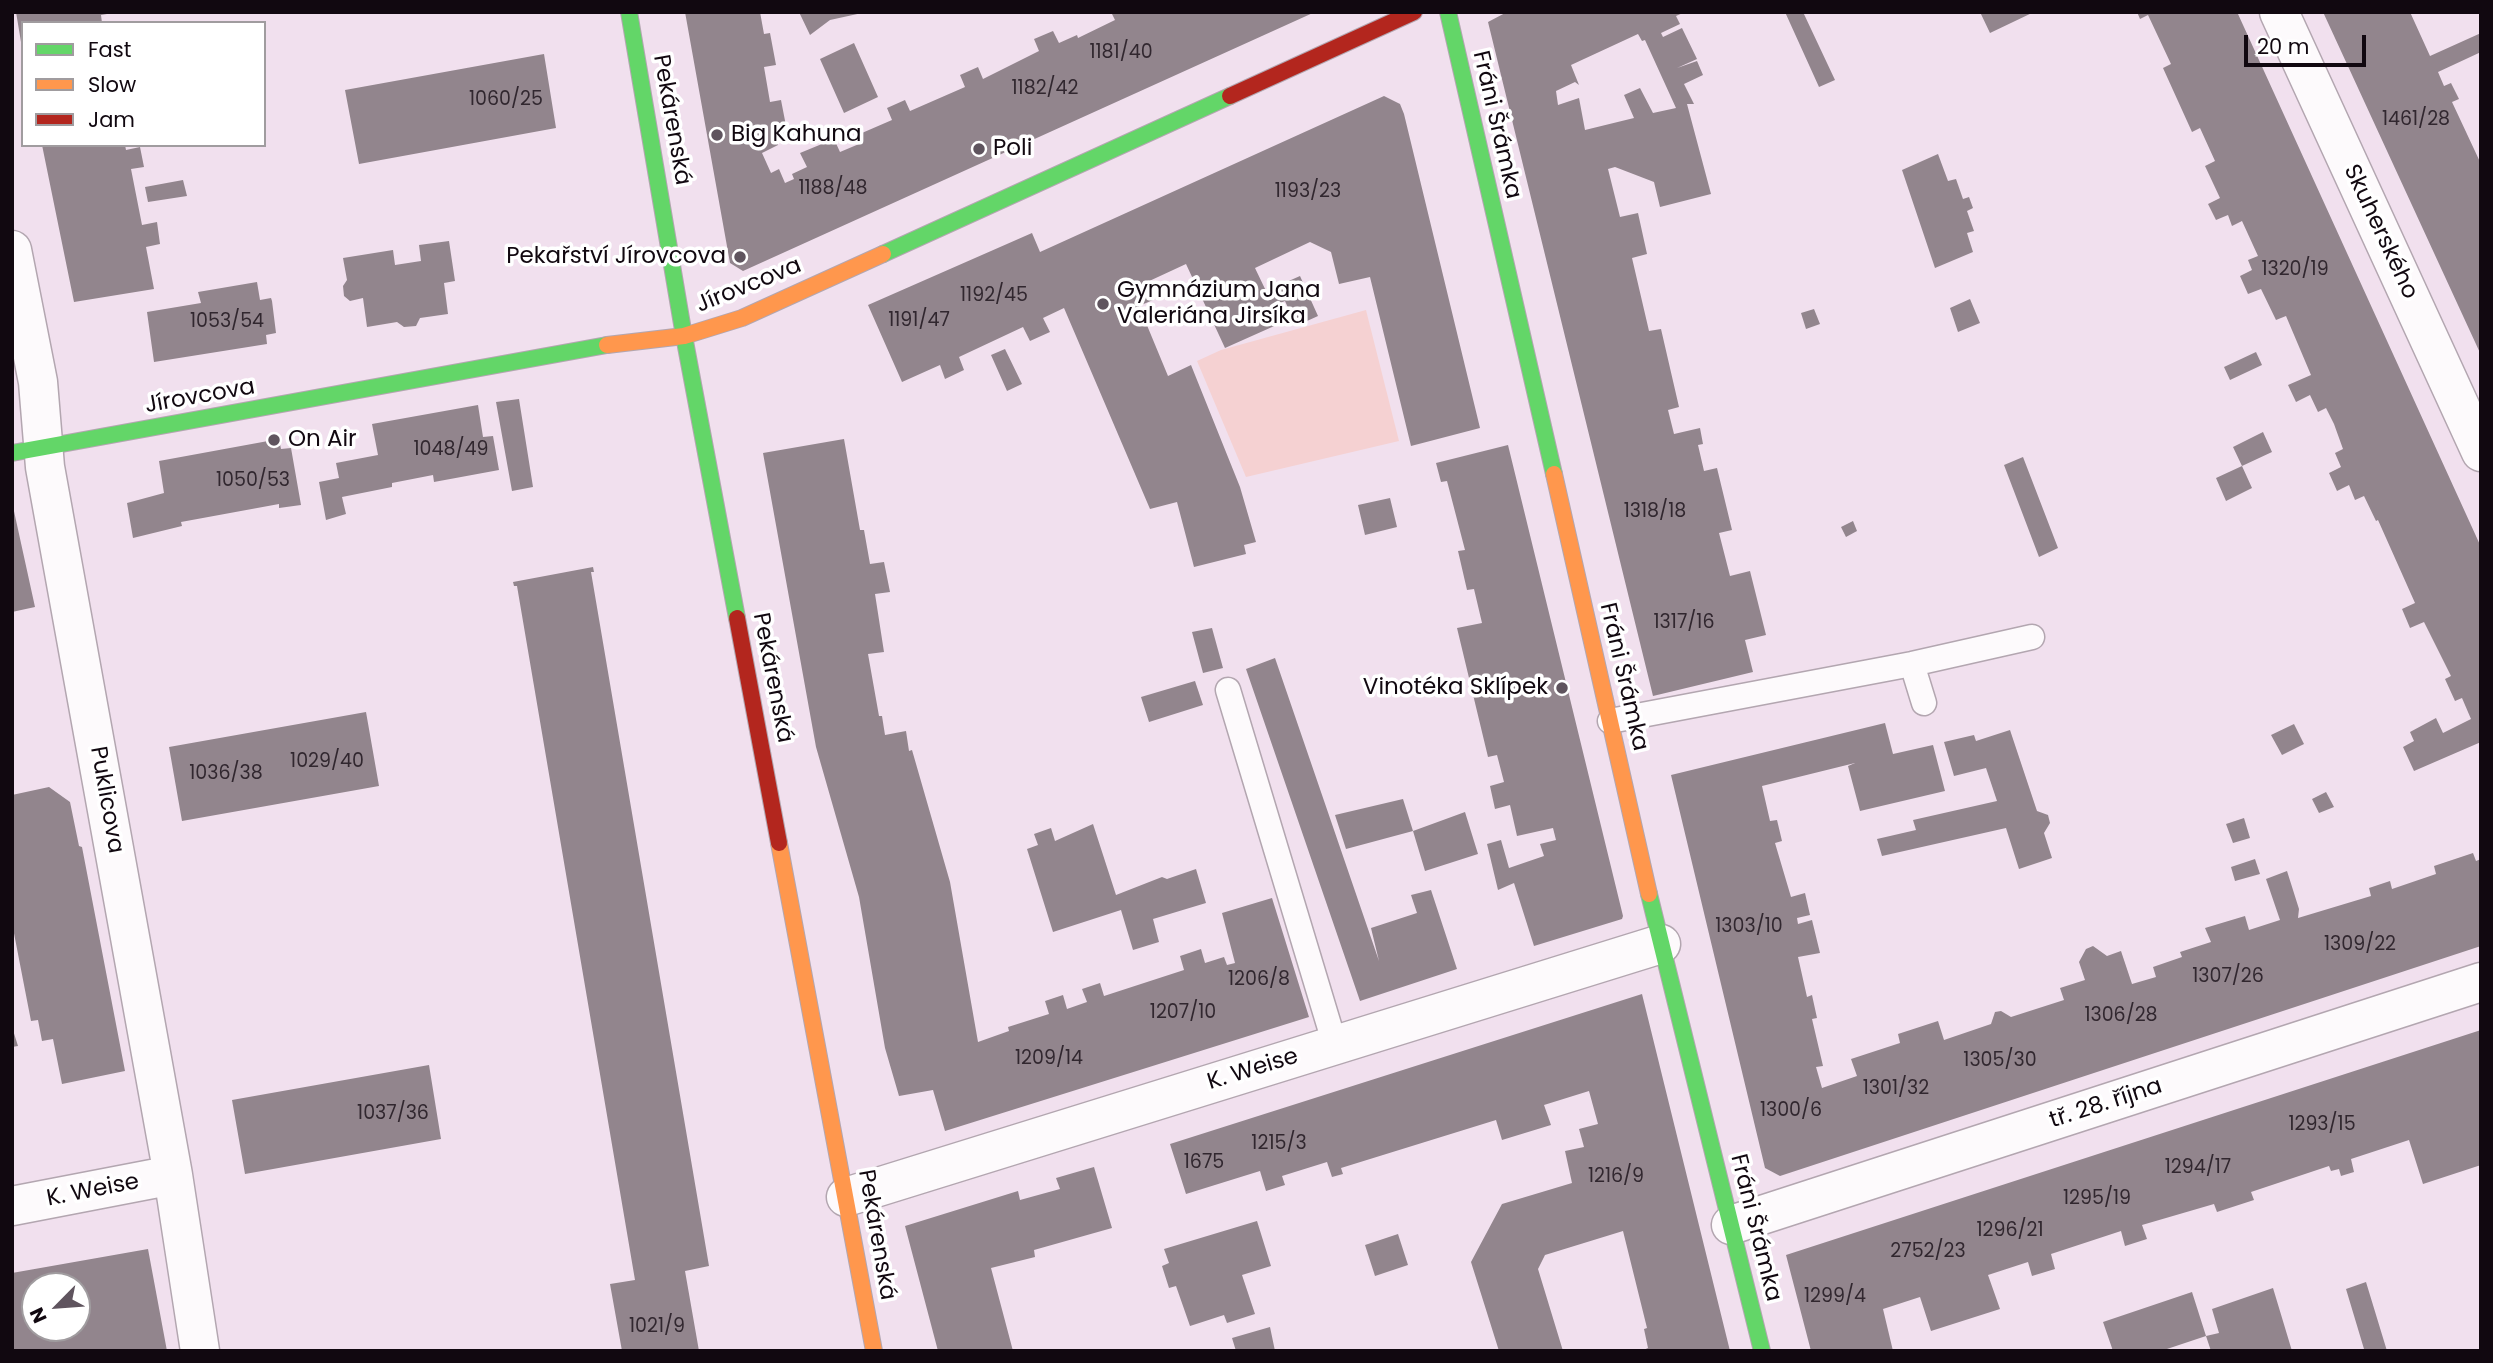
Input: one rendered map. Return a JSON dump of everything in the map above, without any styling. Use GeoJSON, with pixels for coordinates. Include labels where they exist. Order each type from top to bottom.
{"type":"FeatureCollection","features":[{"type":"Feature","properties":{"kind":"street","name":"Pekárenská"},"geometry":{"type":"LineString","coordinates":[[629,12],[684,336],[874,1351]]}},
{"type":"Feature","properties":{"kind":"street","name":"Jírovcova"},"geometry":{"type":"LineString","coordinates":[[27,450],[624,342],[684,336],[742,318],[1414,12]]}},
{"type":"Feature","properties":{"kind":"street","name":"Fráni Šrámka"},"geometry":{"type":"LineString","coordinates":[[1448,12],[1661,944],[1762,1351]]}},
{"type":"Feature","properties":{"kind":"street","name":"Skuherského"},"geometry":{"type":"LineString","coordinates":[[2279,12],[2481,452]]}},
{"type":"Feature","properties":{"kind":"street","name":"Puklicova"},"geometry":{"type":"LineString","coordinates":[[12,250],[38,382],[27,450],[173,1175],[200,1351]]}},
{"type":"Feature","properties":{"kind":"street","name":"K. Weise"},"geometry":{"type":"LineString","coordinates":[[846,1197],[1661,944]]}},
{"type":"Feature","properties":{"kind":"street","name":"tř. 28. října"},"geometry":{"type":"LineString","coordinates":[[1731,1225],[2481,982]]}},
{"type":"Feature","properties":{"kind":"street","name":"K. Weise"},"geometry":{"type":"LineString","coordinates":[[12,1206],[173,1175]]}},
{"type":"Feature","properties":{"kind":"lane"},"geometry":{"type":"LineString","coordinates":[[1610,721],[1912,664],[2032,637]]}},
{"type":"Feature","properties":{"kind":"lane"},"geometry":{"type":"LineString","coordinates":[[1912,664],[1924,703]]}},
{"type":"Feature","properties":{"kind":"lane"},"geometry":{"type":"LineString","coordinates":[[1228,690],[1335,1045]]}},
{"type":"Feature","properties":{"kind":"shaded area"},"geometry":{"type":"Polygon","coordinates":[[[1366,310],[1399,441],[1246,477],[1197,361],[1221,350],[1366,310]]]}},
{"type":"Feature","properties":{"kind":"building"},"geometry":{"type":"Polygon","coordinates":[[[16,12],[107,12],[101,15],[102,21],[21,21],[21,42],[16,12]]]}},
{"type":"Feature","properties":{"kind":"building"},"geometry":{"type":"Polygon","coordinates":[[[685,12],[760,12],[764,34],[770,33],[776,65],[764,67],[770,102],[781,100],[787,131],[776,133],[778,145],[762,153],[771,173],[779,169],[785,183],[794,179],[792,174],[807,167],[800,153],[834,139],[840,152],[859,144],[855,136],[892,120],[887,108],[905,100],[910,111],[965,87],[960,75],[978,67],[983,79],[1039,51],[1034,39],[1053,31],[1059,43],[1077,35],[1078,38],[1115,20],[1111,12],[1315,12],[743,271],[730,263],[685,12]]]}},
{"type":"Feature","properties":{"kind":"building"},"geometry":{"type":"Polygon","coordinates":[[[799,12],[862,13],[830,20],[810,35],[799,12]]]}},
{"type":"Feature","properties":{"kind":"building"},"geometry":{"type":"Polygon","coordinates":[[[1507,12],[1685,12],[1676,16],[1680,24],[1661,33],[1663,37],[1682,28],[1697,59],[1677,68],[1697,61],[1703,75],[1684,84],[1694,104],[1687,104],[1711,194],[1660,207],[1654,182],[1615,167],[1608,169],[1620,217],[1638,213],[1647,254],[1632,258],[1649,331],[1661,329],[1679,407],[1668,410],[1674,434],[1700,428],[1703,444],[1698,445],[1704,471],[1717,468],[1732,530],[1719,533],[1730,576],[1750,571],[1766,635],[1745,640],[1753,672],[1653,696],[1488,22],[1507,12]],[[1638,34],[1571,65],[1579,85],[1575,82],[1556,91],[1558,105],[1579,98],[1585,130],[1634,118],[1624,95],[1640,88],[1653,113],[1676,108],[1645,40],[1642,41],[1638,34]]]}},
{"type":"Feature","properties":{"kind":"building"},"geometry":{"type":"Polygon","coordinates":[[[1785,12],[1803,12],[1835,80],[1819,87],[1785,12]]]}},
{"type":"Feature","properties":{"kind":"building"},"geometry":{"type":"Polygon","coordinates":[[[1980,12],[2034,12],[1990,33],[1980,12]]]}},
{"type":"Feature","properties":{"kind":"building"},"geometry":{"type":"Polygon","coordinates":[[[2137,12],[2238,14],[2481,547],[2481,742],[2414,771],[2403,747],[2414,741],[2410,732],[2436,718],[2443,733],[2471,719],[2462,698],[2455,701],[2445,679],[2451,676],[2424,622],[2410,628],[2402,609],[2415,603],[2378,520],[2376,521],[2364,496],[2355,500],[2349,485],[2337,491],[2329,473],[2341,467],[2335,453],[2343,449],[2334,424],[2326,408],[2318,412],[2310,395],[2296,402],[2288,385],[2311,375],[2286,316],[2276,320],[2261,289],[2248,294],[2240,276],[2252,270],[2248,260],[2258,256],[2242,221],[2232,226],[2228,215],[2216,220],[2208,204],[2220,198],[2205,166],[2215,161],[2200,128],[2192,132],[2163,68],[2171,64],[2148,15],[2140,19],[2137,12]]]}},
{"type":"Feature","properties":{"kind":"building"},"geometry":{"type":"Polygon","coordinates":[[[2323,12],[2410,12],[2430,56],[2481,33],[2481,52],[2438,72],[2444,86],[2451,83],[2459,99],[2452,102],[2481,164],[2481,355],[2323,12]]]}},
{"type":"Feature","properties":{"kind":"building"},"geometry":{"type":"Polygon","coordinates":[[[854,43],[878,97],[844,113],[820,59],[854,43]]]}},
{"type":"Feature","properties":{"kind":"building"},"geometry":{"type":"Polygon","coordinates":[[[544,54],[556,128],[359,164],[345,90],[544,54]]]}},
{"type":"Feature","properties":{"kind":"building","name":"Gymnázium Jana Valeriána Jirsíka"},"geometry":{"type":"Polygon","coordinates":[[[1384,96],[1400,104],[1404,114],[1480,428],[1411,446],[1370,277],[1339,284],[1331,252],[1310,242],[1255,268],[1266,291],[1300,276],[1318,316],[1296,326],[1285,301],[1273,306],[1281,323],[1225,348],[1186,264],[1145,283],[1153,300],[1139,306],[1168,376],[1191,365],[1240,487],[1256,542],[1244,545],[1246,554],[1194,567],[1177,502],[1150,509],[1064,308],[1043,318],[1050,332],[1030,341],[1023,327],[959,357],[964,370],[945,379],[940,365],[902,382],[868,305],[1032,233],[1040,252],[1384,96]]]}},
{"type":"Feature","properties":{"kind":"building"},"geometry":{"type":"Polygon","coordinates":[[[42,147],[125,147],[126,150],[140,147],[144,167],[131,169],[142,225],[157,222],[160,244],[146,247],[154,289],[74,302],[42,147]]]}},
{"type":"Feature","properties":{"kind":"building"},"geometry":{"type":"Polygon","coordinates":[[[1938,154],[1948,181],[1956,179],[1963,199],[1969,197],[1973,208],[1967,211],[1974,231],[1967,233],[1973,252],[1935,268],[1902,170],[1938,154]]]}},
{"type":"Feature","properties":{"kind":"building"},"geometry":{"type":"Polygon","coordinates":[[[183,180],[187,196],[148,202],[145,187],[183,180]]]}},
{"type":"Feature","properties":{"kind":"building"},"geometry":{"type":"Polygon","coordinates":[[[449,241],[455,281],[444,283],[448,314],[420,318],[416,326],[404,327],[397,322],[367,327],[363,298],[350,301],[344,296],[343,286],[347,280],[343,258],[393,250],[395,265],[421,261],[419,245],[449,241]]]}},
{"type":"Feature","properties":{"kind":"building"},"geometry":{"type":"Polygon","coordinates":[[[257,282],[260,300],[271,298],[272,301],[276,333],[266,335],[267,344],[154,362],[147,312],[201,303],[198,292],[257,282]]]}},
{"type":"Feature","properties":{"kind":"building"},"geometry":{"type":"Polygon","coordinates":[[[1970,299],[1980,323],[1958,332],[1950,308],[1970,299]]]}},
{"type":"Feature","properties":{"kind":"building"},"geometry":{"type":"Polygon","coordinates":[[[1814,309],[1820,324],[1806,329],[1801,313],[1814,309]]]}},
{"type":"Feature","properties":{"kind":"building"},"geometry":{"type":"Polygon","coordinates":[[[1005,349],[1022,384],[1007,391],[991,355],[1005,349]]]}},
{"type":"Feature","properties":{"kind":"building"},"geometry":{"type":"Polygon","coordinates":[[[2256,352],[2262,365],[2230,380],[2224,367],[2256,352]]]}},
{"type":"Feature","properties":{"kind":"building"},"geometry":{"type":"Polygon","coordinates":[[[519,399],[533,487],[512,491],[496,402],[519,399]]]}},
{"type":"Feature","properties":{"kind":"building"},"geometry":{"type":"Polygon","coordinates":[[[478,405],[483,437],[493,436],[499,470],[434,482],[433,475],[342,497],[346,514],[326,520],[319,482],[339,478],[336,463],[378,455],[372,424],[478,405]]]}},
{"type":"Feature","properties":{"kind":"building"},"geometry":{"type":"Polygon","coordinates":[[[2263,432],[2272,452],[2242,466],[2233,447],[2263,432]]]}},
{"type":"Feature","properties":{"kind":"building"},"geometry":{"type":"Polygon","coordinates":[[[279,439],[281,449],[291,448],[301,505],[279,508],[279,504],[181,522],[182,526],[133,538],[127,503],[164,493],[159,461],[279,439]]]}},
{"type":"Feature","properties":{"kind":"building"},"geometry":{"type":"Polygon","coordinates":[[[844,439],[860,530],[864,530],[870,564],[884,562],[890,592],[875,594],[884,652],[868,654],[879,716],[882,716],[885,735],[906,731],[909,751],[912,750],[950,882],[978,1042],[1009,1031],[1008,1027],[1049,1014],[1045,1001],[1063,995],[1067,1009],[1087,1002],[1082,989],[1100,983],[1104,996],[1184,970],[1180,956],[1201,949],[1205,963],[1224,957],[1227,965],[1235,963],[1222,913],[1272,898],[1309,1017],[945,1131],[933,1090],[899,1096],[885,1048],[859,897],[816,747],[763,453],[844,439]]]}},
{"type":"Feature","properties":{"kind":"building"},"geometry":{"type":"Polygon","coordinates":[[[1508,445],[1623,916],[1622,919],[1534,946],[1514,883],[1498,890],[1487,844],[1501,840],[1509,868],[1544,856],[1540,844],[1556,840],[1553,828],[1517,836],[1510,805],[1495,809],[1490,786],[1504,782],[1497,755],[1488,757],[1457,628],[1482,623],[1474,589],[1467,590],[1458,551],[1465,550],[1447,481],[1441,482],[1436,463],[1508,445]]]}},
{"type":"Feature","properties":{"kind":"building"},"geometry":{"type":"Polygon","coordinates":[[[2023,457],[2058,548],[2039,557],[2004,465],[2023,457]]]}},
{"type":"Feature","properties":{"kind":"building"},"geometry":{"type":"Polygon","coordinates":[[[2242,466],[2252,488],[2226,501],[2216,478],[2242,466]]]}},
{"type":"Feature","properties":{"kind":"building"},"geometry":{"type":"Polygon","coordinates":[[[1390,498],[1397,527],[1365,535],[1358,505],[1390,498]]]}},
{"type":"Feature","properties":{"kind":"building"},"geometry":{"type":"Polygon","coordinates":[[[12,502],[35,607],[12,612],[12,502]]]}},
{"type":"Feature","properties":{"kind":"building"},"geometry":{"type":"Polygon","coordinates":[[[1853,521],[1857,531],[1846,537],[1841,527],[1853,521]]]}},
{"type":"Feature","properties":{"kind":"building"},"geometry":{"type":"Polygon","coordinates":[[[593,567],[594,572],[591,572],[709,1266],[685,1271],[699,1351],[622,1351],[610,1284],[635,1280],[517,586],[514,586],[513,582],[593,567]]]}},
{"type":"Feature","properties":{"kind":"building"},"geometry":{"type":"Polygon","coordinates":[[[1212,628],[1223,668],[1203,673],[1192,632],[1212,628]]]}},
{"type":"Feature","properties":{"kind":"building"},"geometry":{"type":"Polygon","coordinates":[[[1275,658],[1379,961],[1371,928],[1417,913],[1411,895],[1431,890],[1457,969],[1360,1001],[1246,669],[1275,658]]]}},
{"type":"Feature","properties":{"kind":"building"},"geometry":{"type":"Polygon","coordinates":[[[1195,681],[1203,705],[1149,722],[1141,697],[1195,681]]]}},
{"type":"Feature","properties":{"kind":"building"},"geometry":{"type":"Polygon","coordinates":[[[366,712],[379,786],[182,821],[169,747],[366,712]]]}},
{"type":"Feature","properties":{"kind":"building"},"geometry":{"type":"Polygon","coordinates":[[[1885,723],[1893,754],[1933,745],[1945,791],[1860,811],[1848,766],[1855,763],[1762,786],[1770,821],[1777,820],[1782,841],[1775,843],[1791,897],[1805,893],[1810,915],[1797,918],[1798,924],[1812,920],[1820,953],[1798,957],[1807,997],[1812,995],[1817,1018],[1812,1019],[1823,1066],[1816,1067],[1822,1088],[1857,1076],[1851,1059],[1900,1043],[1898,1034],[1938,1021],[1944,1040],[1991,1024],[1995,1012],[2001,1011],[2011,1017],[2064,1000],[2060,988],[2085,980],[2079,962],[2086,949],[2093,946],[2107,956],[2121,951],[2132,984],[2156,977],[2153,967],[2182,957],[2180,952],[2211,942],[2205,928],[2245,916],[2249,930],[2280,920],[2266,879],[2287,871],[2299,909],[2298,918],[2371,896],[2369,888],[2390,881],[2392,889],[2436,874],[2434,866],[2473,853],[2476,861],[2481,859],[2481,946],[1780,1176],[1765,1168],[1671,775],[1885,723]]]}},
{"type":"Feature","properties":{"kind":"building"},"geometry":{"type":"Polygon","coordinates":[[[2294,724],[2304,744],[2282,755],[2271,735],[2294,724]]]}},
{"type":"Feature","properties":{"kind":"building"},"geometry":{"type":"Polygon","coordinates":[[[2010,730],[2037,811],[2048,815],[2050,823],[2044,833],[2052,858],[2019,869],[2006,828],[1882,856],[1877,839],[1916,830],[1913,820],[1997,801],[1986,768],[1954,776],[1944,742],[1974,735],[1976,741],[2010,730]]]}},
{"type":"Feature","properties":{"kind":"building"},"geometry":{"type":"Polygon","coordinates":[[[49,787],[70,802],[79,846],[82,847],[125,1071],[62,1084],[53,1039],[42,1041],[38,1020],[31,1021],[12,923],[12,795],[49,787]]]}},
{"type":"Feature","properties":{"kind":"building"},"geometry":{"type":"Polygon","coordinates":[[[2326,792],[2334,807],[2319,813],[2312,799],[2326,792]]]}},
{"type":"Feature","properties":{"kind":"building"},"geometry":{"type":"Polygon","coordinates":[[[1403,799],[1413,831],[1346,849],[1335,815],[1403,799]]]}},
{"type":"Feature","properties":{"kind":"building"},"geometry":{"type":"Polygon","coordinates":[[[1465,812],[1478,854],[1425,871],[1413,831],[1465,812]]]}},
{"type":"Feature","properties":{"kind":"building"},"geometry":{"type":"Polygon","coordinates":[[[2244,818],[2250,838],[2233,843],[2226,824],[2244,818]]]}},
{"type":"Feature","properties":{"kind":"building"},"geometry":{"type":"Polygon","coordinates":[[[1093,824],[1116,895],[1162,877],[1167,879],[1196,869],[1206,903],[1153,919],[1159,942],[1133,950],[1121,910],[1053,932],[1027,849],[1038,845],[1034,834],[1051,828],[1055,841],[1093,824]]]}},
{"type":"Feature","properties":{"kind":"building"},"geometry":{"type":"Polygon","coordinates":[[[2255,859],[2260,874],[2235,881],[2231,867],[2255,859]]]}},
{"type":"Feature","properties":{"kind":"building"},"geometry":{"type":"Polygon","coordinates":[[[1642,994],[1730,1351],[1641,1351],[1648,1348],[1644,1329],[1647,1328],[1623,1231],[1545,1255],[1538,1269],[1563,1351],[1499,1351],[1471,1262],[1502,1204],[1572,1183],[1565,1151],[1584,1147],[1579,1129],[1598,1124],[1589,1091],[1544,1105],[1551,1125],[1502,1140],[1496,1120],[1341,1168],[1343,1174],[1332,1177],[1327,1162],[1282,1176],[1285,1185],[1266,1191],[1260,1171],[1186,1194],[1170,1144],[1642,994]]]}},
{"type":"Feature","properties":{"kind":"building"},"geometry":{"type":"Polygon","coordinates":[[[12,1027],[18,1046],[12,1047],[12,1027]]]}},
{"type":"Feature","properties":{"kind":"building"},"geometry":{"type":"Polygon","coordinates":[[[2481,1030],[2481,1165],[2423,1184],[2409,1140],[2351,1159],[2354,1172],[2341,1176],[2339,1169],[2331,1171],[2329,1166],[2251,1192],[2254,1200],[2217,1212],[2214,1204],[2142,1225],[2147,1239],[2125,1246],[2121,1231],[2051,1254],[2055,1269],[2032,1276],[2028,1262],[1988,1275],[2000,1309],[1931,1331],[1920,1297],[1883,1309],[1893,1351],[1811,1351],[1786,1255],[2481,1030]]]}},
{"type":"Feature","properties":{"kind":"building"},"geometry":{"type":"Polygon","coordinates":[[[429,1065],[441,1139],[245,1174],[232,1100],[429,1065]]]}},
{"type":"Feature","properties":{"kind":"building"},"geometry":{"type":"Polygon","coordinates":[[[1094,1167],[1112,1228],[1034,1250],[1035,1257],[991,1268],[1013,1351],[938,1351],[905,1226],[1018,1191],[1020,1200],[1060,1189],[1056,1178],[1094,1167]]]}},
{"type":"Feature","properties":{"kind":"building"},"geometry":{"type":"Polygon","coordinates":[[[1257,1221],[1271,1266],[1242,1275],[1255,1314],[1227,1323],[1224,1315],[1190,1326],[1176,1286],[1169,1288],[1162,1266],[1169,1263],[1164,1249],[1257,1221]]]}},
{"type":"Feature","properties":{"kind":"building"},"geometry":{"type":"Polygon","coordinates":[[[1398,1234],[1408,1265],[1375,1276],[1365,1245],[1398,1234]]]}},
{"type":"Feature","properties":{"kind":"building"},"geometry":{"type":"Polygon","coordinates":[[[148,1249],[167,1351],[12,1351],[12,1273],[148,1249]]]}},
{"type":"Feature","properties":{"kind":"building"},"geometry":{"type":"Polygon","coordinates":[[[2366,1282],[2387,1351],[2364,1349],[2346,1289],[2366,1282]]]}},
{"type":"Feature","properties":{"kind":"building"},"geometry":{"type":"Polygon","coordinates":[[[2273,1288],[2292,1351],[2211,1351],[2206,1336],[2219,1333],[2212,1309],[2273,1288]]]}},
{"type":"Feature","properties":{"kind":"building"},"geometry":{"type":"Polygon","coordinates":[[[2192,1292],[2206,1336],[2161,1351],[2113,1351],[2103,1322],[2192,1292]]]}},
{"type":"Feature","properties":{"kind":"building"},"geometry":{"type":"Polygon","coordinates":[[[1270,1327],[1275,1351],[1236,1351],[1232,1338],[1270,1327]]]}},
{"type":"Feature","properties":{"kind":"traffic: fast"},"geometry":{"type":"LineString","coordinates":[[629,12],[684,336],[737,618]]}},
{"type":"Feature","properties":{"kind":"traffic: fast"},"geometry":{"type":"LineString","coordinates":[[1448,12],[1554,474]]}},
{"type":"Feature","properties":{"kind":"traffic: fast"},"geometry":{"type":"LineString","coordinates":[[883,254],[1230,96]]}},
{"type":"Feature","properties":{"kind":"traffic: fast"},"geometry":{"type":"LineString","coordinates":[[12,453],[607,345]]}},
{"type":"Feature","properties":{"kind":"traffic: fast"},"geometry":{"type":"LineString","coordinates":[[1649,894],[1762,1351]]}},
{"type":"Feature","properties":{"kind":"traffic: slow"},"geometry":{"type":"LineString","coordinates":[[607,345],[684,336],[742,318],[883,254]]}},
{"type":"Feature","properties":{"kind":"traffic: slow"},"geometry":{"type":"LineString","coordinates":[[1554,474],[1649,894]]}},
{"type":"Feature","properties":{"kind":"traffic: slow"},"geometry":{"type":"LineString","coordinates":[[779,843],[874,1351]]}},
{"type":"Feature","properties":{"kind":"traffic: jam"},"geometry":{"type":"LineString","coordinates":[[1230,96],[1414,12]]}},
{"type":"Feature","properties":{"kind":"traffic: jam"},"geometry":{"type":"LineString","coordinates":[[737,618],[779,843]]}},
{"type":"Feature","properties":{"kind":"place","name":"Big Kahuna"},"geometry":{"type":"Point","coordinates":[717,135]}},
{"type":"Feature","properties":{"kind":"place","name":"Poli"},"geometry":{"type":"Point","coordinates":[979,149]}},
{"type":"Feature","properties":{"kind":"place","name":"Pekařství Jírovcova"},"geometry":{"type":"Point","coordinates":[740,257]}},
{"type":"Feature","properties":{"kind":"place","name":"Gymnázium Jana Valeriána Jirsíka"},"geometry":{"type":"Point","coordinates":[1103,304]}},
{"type":"Feature","properties":{"kind":"place","name":"On Air"},"geometry":{"type":"Point","coordinates":[274,440]}},
{"type":"Feature","properties":{"kind":"place","name":"Vinotéka Sklípek"},"geometry":{"type":"Point","coordinates":[1562,688]}}]}
